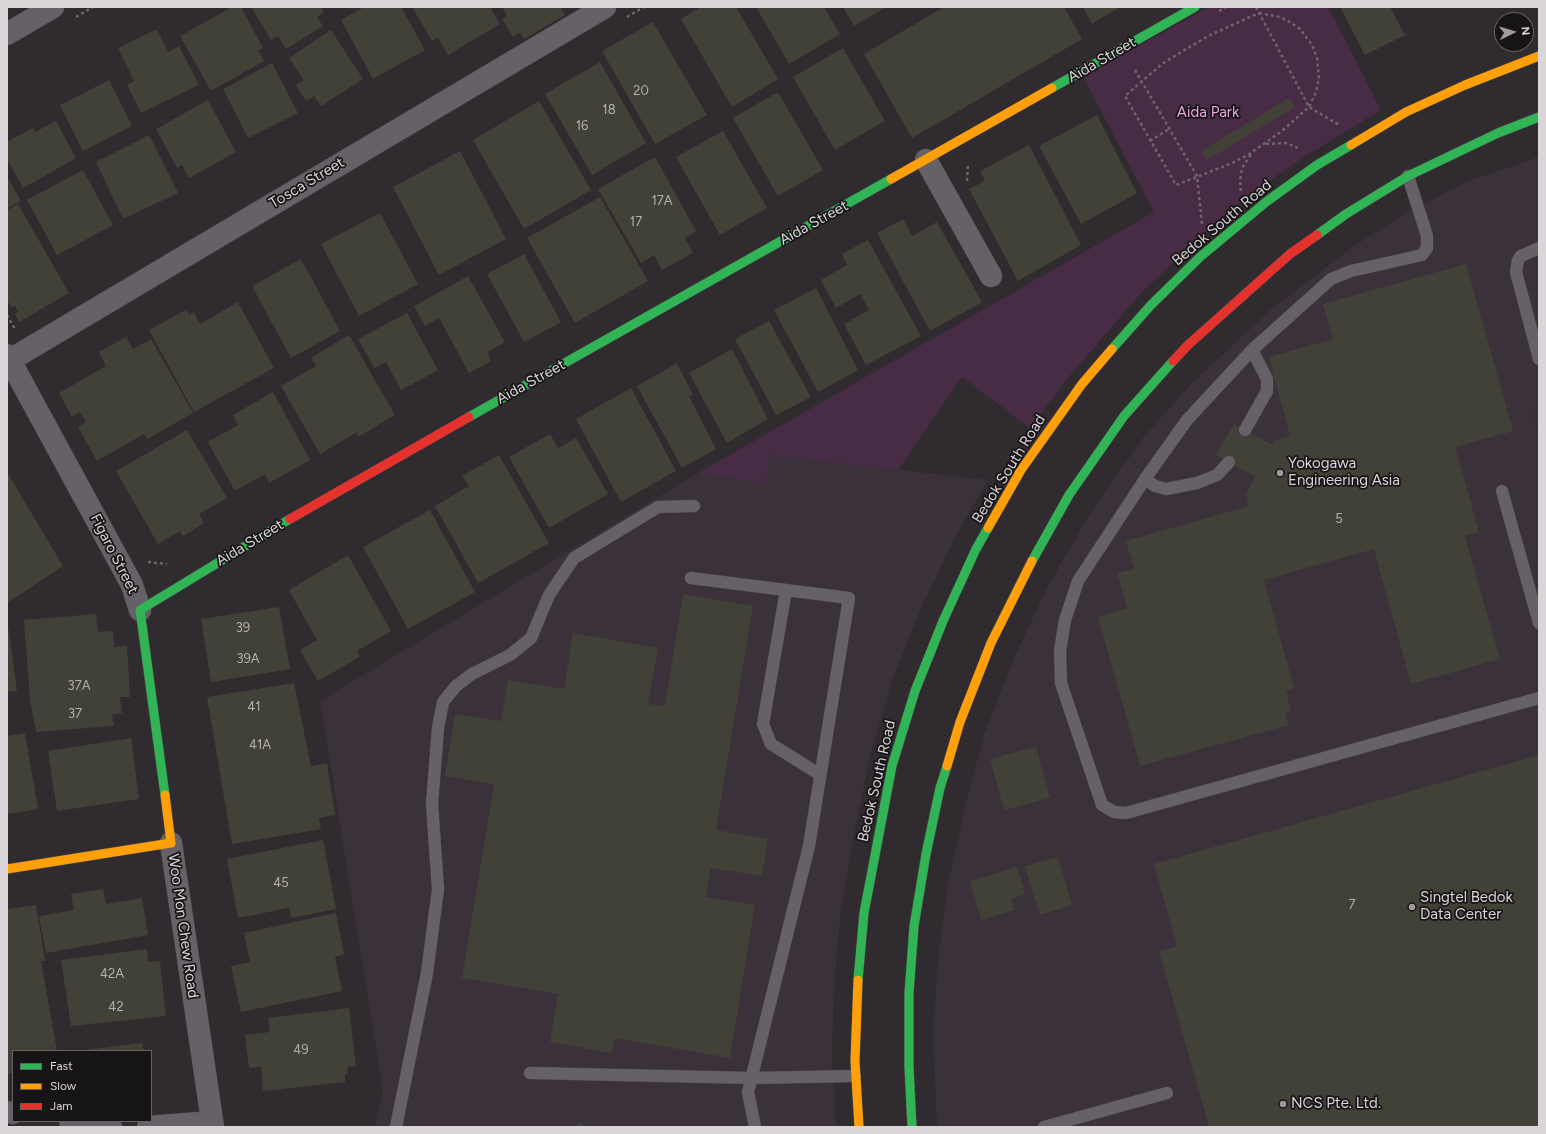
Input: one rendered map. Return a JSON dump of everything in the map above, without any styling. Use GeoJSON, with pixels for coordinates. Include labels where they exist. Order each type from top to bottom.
{"type":"FeatureCollection","features":[{"type":"Feature","properties":{"kind":"main road","name":"Aida Street"},"geometry":{"type":"LineString","coordinates":[[140,610],[322,500],[1195,7]]}},
{"type":"Feature","properties":{"kind":"main road","name":"Bedok South Road"},"geometry":{"type":"LineString","coordinates":[[859,1127],[856,1076],[857,986],[864,913],[892,766],[915,691],[943,622],[976,549],[1021,470],[1082,384],[1151,305],[1200,257],[1266,202],[1317,165],[1406,112],[1465,85],[1539,56]]}},
{"type":"Feature","properties":{"kind":"main road"},"geometry":{"type":"LineString","coordinates":[[912,1127],[909,1067],[909,993],[914,926],[926,854],[940,788],[960,722],[991,643],[1026,571],[1069,495],[1124,416],[1188,345],[1290,254],[1346,214],[1408,176],[1498,133],[1539,117]]}},
{"type":"Feature","properties":{"kind":"main road","name":"Figaro Street"},"geometry":{"type":"LineString","coordinates":[[140,610],[171,843]]}},
{"type":"Feature","properties":{"kind":"main road","name":"Woo Mon Chew Road"},"geometry":{"type":"LineString","coordinates":[[7,869],[171,843]]}},
{"type":"Feature","properties":{"kind":"street"},"geometry":{"type":"LineString","coordinates":[[7,34],[53,7]]}},
{"type":"Feature","properties":{"kind":"street","name":"Tosca Street"},"geometry":{"type":"LineString","coordinates":[[8,357],[605,7]]}},
{"type":"Feature","properties":{"kind":"street"},"geometry":{"type":"LineString","coordinates":[[926,160],[991,276]]}},
{"type":"Feature","properties":{"kind":"street","name":"Figaro Street"},"geometry":{"type":"LineString","coordinates":[[8,357],[132,585],[140,610]]}},
{"type":"Feature","properties":{"kind":"street","name":"Woo Mon Chew Road"},"geometry":{"type":"LineString","coordinates":[[171,843],[212,1125]]}},
{"type":"Feature","properties":{"kind":"street"},"geometry":{"type":"LineString","coordinates":[[77,1122],[111,1127]]}},
{"type":"Feature","properties":{"kind":"street"},"geometry":{"type":"LineString","coordinates":[[148,1127],[212,1125]]}},
{"type":"Feature","properties":{"kind":"lane"},"geometry":{"type":"LineString","coordinates":[[1408,176],[1427,236],[1427,248],[1422,255],[1351,272],[1331,279],[1252,350],[1187,420],[1145,479],[1078,581],[1065,620],[1060,652],[1061,683],[1102,805],[1114,812],[1126,813],[1539,698]]}},
{"type":"Feature","properties":{"kind":"lane"},"geometry":{"type":"LineString","coordinates":[[1539,248],[1521,256],[1518,260],[1516,272],[1539,359]]}},
{"type":"Feature","properties":{"kind":"lane"},"geometry":{"type":"LineString","coordinates":[[1245,430],[1267,391],[1267,379],[1252,350]]}},
{"type":"Feature","properties":{"kind":"lane"},"geometry":{"type":"LineString","coordinates":[[1145,479],[1155,486],[1166,489],[1189,484],[1217,475],[1229,462]]}},
{"type":"Feature","properties":{"kind":"lane"},"geometry":{"type":"LineString","coordinates":[[1502,491],[1539,623]]}},
{"type":"Feature","properties":{"kind":"lane"},"geometry":{"type":"LineString","coordinates":[[396,1127],[427,973],[438,889],[432,804],[438,728],[443,702],[456,686],[472,674],[510,655],[531,638],[549,595],[574,558],[658,507],[694,506]]}},
{"type":"Feature","properties":{"kind":"lane"},"geometry":{"type":"LineString","coordinates":[[691,578],[849,598],[809,846],[748,1092],[755,1127]]}},
{"type":"Feature","properties":{"kind":"lane"},"geometry":{"type":"LineString","coordinates":[[786,590],[763,724],[771,744],[820,774]]}},
{"type":"Feature","properties":{"kind":"lane"},"geometry":{"type":"LineString","coordinates":[[530,1073],[752,1078],[856,1076]]}},
{"type":"Feature","properties":{"kind":"lane"},"geometry":{"type":"LineString","coordinates":[[1044,1127],[1167,1093]]}},
{"type":"Feature","properties":{"kind":"path"},"geometry":{"type":"LineString","coordinates":[[1256,7],[1309,107],[1333,121]]}},
{"type":"Feature","properties":{"kind":"path"},"geometry":{"type":"LineString","coordinates":[[1243,194],[1240,182],[1242,168],[1250,154],[1258,148],[1282,131],[1309,107],[1316,92],[1319,78],[1317,58],[1312,45],[1300,29],[1280,17],[1259,13],[1210,35],[1186,49],[1162,64],[1125,96],[1176,185],[1230,164],[1258,148],[1270,143],[1280,142],[1296,146],[1304,152]]}},
{"type":"Feature","properties":{"kind":"path"},"geometry":{"type":"LineString","coordinates":[[1123,48],[1197,176],[1202,221]]}},
{"type":"Feature","properties":{"kind":"path"},"geometry":{"type":"LineString","coordinates":[[1150,141],[1169,129]]}},
{"type":"Feature","properties":{"kind":"shaded area"},"geometry":{"type":"Polygon","coordinates":[[[1539,157],[1539,435],[1520,368],[1539,437],[1539,1127],[937,1127],[933,1030],[939,950],[949,879],[967,799],[984,735],[1014,658],[1048,586],[1090,514],[1142,439],[1191,384],[1269,311],[1354,246],[1411,210],[1468,181],[1539,157]]]}},
{"type":"Feature","properties":{"kind":"shaded area"},"geometry":{"type":"Polygon","coordinates":[[[769,455],[988,480],[956,535],[921,608],[892,681],[870,757],[841,909],[834,984],[832,1061],[836,1127],[375,1127],[383,1091],[320,701],[698,473],[765,484],[769,455]]]}},
{"type":"Feature","properties":{"kind":"green space","name":"Aida Park"},"geometry":{"type":"Polygon","coordinates":[[[1209,7],[1328,7],[1381,110],[1307,155],[1268,182],[1191,246],[1141,293],[1072,373],[1030,428],[962,377],[898,470],[770,455],[765,484],[698,473],[1154,212],[1083,77],[1209,7]]]}},
{"type":"Feature","properties":{"kind":"building"},"geometry":{"type":"Polygon","coordinates":[[[232,7],[241,7],[263,48],[258,50],[264,61],[211,91],[180,36],[232,7]]]}},
{"type":"Feature","properties":{"kind":"building"},"geometry":{"type":"Polygon","coordinates":[[[251,7],[321,7],[324,12],[317,17],[323,26],[286,49],[278,36],[271,40],[251,7]]]}},
{"type":"Feature","properties":{"kind":"building"},"geometry":{"type":"Polygon","coordinates":[[[364,7],[401,7],[425,50],[373,79],[341,20],[364,7]]]}},
{"type":"Feature","properties":{"kind":"building"},"geometry":{"type":"Polygon","coordinates":[[[412,7],[490,7],[500,24],[448,55],[438,37],[432,41],[412,7]]]}},
{"type":"Feature","properties":{"kind":"building"},"geometry":{"type":"Polygon","coordinates":[[[502,7],[563,7],[561,8],[565,15],[524,39],[520,33],[513,37],[502,19],[507,16],[502,7]]]}},
{"type":"Feature","properties":{"kind":"building"},"geometry":{"type":"Polygon","coordinates":[[[701,7],[736,7],[778,79],[732,107],[681,19],[701,7]]]}},
{"type":"Feature","properties":{"kind":"building"},"geometry":{"type":"Polygon","coordinates":[[[756,7],[824,7],[840,34],[789,64],[756,7]]]}},
{"type":"Feature","properties":{"kind":"building"},"geometry":{"type":"Polygon","coordinates":[[[843,7],[886,7],[854,26],[843,7]]]}},
{"type":"Feature","properties":{"kind":"building"},"geometry":{"type":"Polygon","coordinates":[[[944,7],[1064,7],[1082,39],[912,138],[864,54],[944,7]]]}},
{"type":"Feature","properties":{"kind":"building"},"geometry":{"type":"Polygon","coordinates":[[[1083,7],[1120,7],[1092,24],[1083,7]]]}},
{"type":"Feature","properties":{"kind":"building"},"geometry":{"type":"Polygon","coordinates":[[[1340,7],[1390,7],[1405,35],[1365,55],[1340,7]]]}},
{"type":"Feature","properties":{"kind":"building"},"geometry":{"type":"Polygon","coordinates":[[[653,22],[707,115],[655,144],[602,51],[653,22]]]}},
{"type":"Feature","properties":{"kind":"building"},"geometry":{"type":"Polygon","coordinates":[[[157,29],[168,52],[179,46],[199,85],[141,113],[127,85],[134,81],[118,48],[157,29]]]}},
{"type":"Feature","properties":{"kind":"building"},"geometry":{"type":"Polygon","coordinates":[[[331,30],[363,79],[321,106],[314,96],[306,101],[296,85],[304,80],[289,58],[331,30]]]}},
{"type":"Feature","properties":{"kind":"building"},"geometry":{"type":"Polygon","coordinates":[[[843,48],[885,121],[835,150],[793,77],[843,48]]]}},
{"type":"Feature","properties":{"kind":"building"},"geometry":{"type":"Polygon","coordinates":[[[600,62],[646,143],[592,175],[545,94],[600,62]]]}},
{"type":"Feature","properties":{"kind":"building"},"geometry":{"type":"Polygon","coordinates":[[[272,63],[298,113],[248,138],[223,89],[272,63]]]}},
{"type":"Feature","properties":{"kind":"building"},"geometry":{"type":"Polygon","coordinates":[[[109,80],[132,126],[83,151],[60,105],[109,80]]]}},
{"type":"Feature","properties":{"kind":"building"},"geometry":{"type":"Polygon","coordinates":[[[778,92],[823,170],[778,196],[733,118],[778,92]]]}},
{"type":"Feature","properties":{"kind":"building"},"geometry":{"type":"Polygon","coordinates":[[[1289,98],[1295,107],[1207,160],[1201,151],[1289,98]]]}},
{"type":"Feature","properties":{"kind":"building"},"geometry":{"type":"Polygon","coordinates":[[[208,100],[236,152],[189,178],[182,165],[177,168],[156,129],[208,100]]]}},
{"type":"Feature","properties":{"kind":"building"},"geometry":{"type":"Polygon","coordinates":[[[539,101],[591,190],[524,229],[473,140],[539,101]]]}},
{"type":"Feature","properties":{"kind":"building"},"geometry":{"type":"Polygon","coordinates":[[[1097,115],[1137,193],[1081,224],[1039,146],[1097,115]]]}},
{"type":"Feature","properties":{"kind":"building"},"geometry":{"type":"Polygon","coordinates":[[[56,121],[76,158],[23,188],[7,159],[7,142],[33,128],[35,132],[56,121]]]}},
{"type":"Feature","properties":{"kind":"building"},"geometry":{"type":"Polygon","coordinates":[[[723,131],[767,208],[720,235],[676,157],[723,131]]]}},
{"type":"Feature","properties":{"kind":"building"},"geometry":{"type":"Polygon","coordinates":[[[149,135],[178,193],[123,219],[96,162],[149,135]]]}},
{"type":"Feature","properties":{"kind":"building"},"geometry":{"type":"Polygon","coordinates":[[[1029,145],[1081,245],[1018,281],[969,189],[985,181],[980,171],[1029,145]]]}},
{"type":"Feature","properties":{"kind":"building"},"geometry":{"type":"Polygon","coordinates":[[[460,151],[506,239],[439,275],[393,187],[460,151]]]}},
{"type":"Feature","properties":{"kind":"building"},"geometry":{"type":"Polygon","coordinates":[[[655,157],[696,231],[685,238],[693,253],[662,270],[654,255],[641,263],[598,189],[655,157]]]}},
{"type":"Feature","properties":{"kind":"building"},"geometry":{"type":"Polygon","coordinates":[[[83,170],[113,225],[57,255],[27,200],[83,170]]]}},
{"type":"Feature","properties":{"kind":"building"},"geometry":{"type":"Polygon","coordinates":[[[7,176],[21,201],[7,208],[7,176]]]}},
{"type":"Feature","properties":{"kind":"building"},"geometry":{"type":"Polygon","coordinates":[[[600,197],[648,281],[575,323],[527,238],[600,197]]]}},
{"type":"Feature","properties":{"kind":"building"},"geometry":{"type":"Polygon","coordinates":[[[18,204],[69,293],[19,322],[15,314],[18,312],[15,306],[11,307],[7,300],[7,210],[18,204]]]}},
{"type":"Feature","properties":{"kind":"building"},"geometry":{"type":"Polygon","coordinates":[[[380,213],[418,284],[359,316],[321,244],[380,213]]]}},
{"type":"Feature","properties":{"kind":"building"},"geometry":{"type":"Polygon","coordinates":[[[903,219],[912,236],[937,222],[982,302],[930,331],[877,233],[903,219]]]}},
{"type":"Feature","properties":{"kind":"building"},"geometry":{"type":"Polygon","coordinates":[[[868,240],[921,336],[866,365],[844,324],[869,310],[860,294],[836,308],[821,280],[847,265],[842,254],[868,240]]]}},
{"type":"Feature","properties":{"kind":"building"},"geometry":{"type":"Polygon","coordinates":[[[524,254],[561,322],[524,342],[487,274],[524,254]]]}},
{"type":"Feature","properties":{"kind":"building"},"geometry":{"type":"Polygon","coordinates":[[[301,259],[340,331],[291,358],[252,286],[301,259]]]}},
{"type":"Feature","properties":{"kind":"building"},"geometry":{"type":"Polygon","coordinates":[[[1466,264],[1513,431],[1455,447],[1479,532],[1465,536],[1500,659],[1411,684],[1374,549],[1264,580],[1294,688],[1286,691],[1291,711],[1285,713],[1289,725],[1140,766],[1098,617],[1127,608],[1117,573],[1134,569],[1126,541],[1249,506],[1246,493],[1255,477],[1216,455],[1234,424],[1272,445],[1276,440],[1290,436],[1269,357],[1333,339],[1323,304],[1466,264]]]}},
{"type":"Feature","properties":{"kind":"building"},"geometry":{"type":"Polygon","coordinates":[[[468,276],[505,342],[487,352],[491,361],[469,373],[439,318],[425,326],[414,306],[468,276]]]}},
{"type":"Feature","properties":{"kind":"building"},"geometry":{"type":"Polygon","coordinates":[[[816,288],[858,370],[818,392],[774,310],[816,288]]]}},
{"type":"Feature","properties":{"kind":"building"},"geometry":{"type":"Polygon","coordinates":[[[238,302],[274,368],[194,412],[149,330],[186,310],[189,315],[194,312],[200,324],[238,302]]]}},
{"type":"Feature","properties":{"kind":"building"},"geometry":{"type":"Polygon","coordinates":[[[407,313],[438,370],[401,390],[386,362],[374,368],[358,339],[407,313]]]}},
{"type":"Feature","properties":{"kind":"building"},"geometry":{"type":"Polygon","coordinates":[[[769,321],[811,397],[776,415],[735,339],[769,321]]]}},
{"type":"Feature","properties":{"kind":"building"},"geometry":{"type":"Polygon","coordinates":[[[349,335],[395,415],[358,437],[356,433],[320,454],[281,386],[316,366],[311,358],[349,335]]]}},
{"type":"Feature","properties":{"kind":"building"},"geometry":{"type":"Polygon","coordinates":[[[126,337],[133,349],[151,339],[193,413],[147,439],[144,434],[97,461],[78,427],[86,422],[80,412],[72,417],[59,393],[106,366],[99,352],[126,337]]]}},
{"type":"Feature","properties":{"kind":"building"},"geometry":{"type":"Polygon","coordinates":[[[732,349],[768,419],[727,443],[689,373],[732,349]]]}},
{"type":"Feature","properties":{"kind":"building"},"geometry":{"type":"Polygon","coordinates":[[[677,363],[693,395],[689,396],[716,449],[682,468],[637,386],[677,363]]]}},
{"type":"Feature","properties":{"kind":"building"},"geometry":{"type":"Polygon","coordinates":[[[631,388],[676,471],[621,502],[576,419],[631,388]]]}},
{"type":"Feature","properties":{"kind":"building"},"geometry":{"type":"Polygon","coordinates":[[[273,392],[310,460],[269,483],[265,474],[235,491],[208,442],[238,425],[233,415],[273,392]]]}},
{"type":"Feature","properties":{"kind":"building"},"geometry":{"type":"Polygon","coordinates":[[[187,430],[227,498],[199,514],[204,523],[183,536],[180,531],[158,544],[116,471],[187,430]]]}},
{"type":"Feature","properties":{"kind":"building"},"geometry":{"type":"Polygon","coordinates":[[[550,434],[558,448],[576,438],[608,494],[549,528],[509,457],[550,434]]]}},
{"type":"Feature","properties":{"kind":"building"},"geometry":{"type":"Polygon","coordinates":[[[499,455],[549,543],[478,583],[435,506],[469,486],[462,476],[499,455]]]}},
{"type":"Feature","properties":{"kind":"building"},"geometry":{"type":"Polygon","coordinates":[[[7,472],[63,566],[7,603],[7,472]]]}},
{"type":"Feature","properties":{"kind":"building"},"geometry":{"type":"Polygon","coordinates":[[[430,510],[475,592],[408,629],[363,547],[430,510]]]}},
{"type":"Feature","properties":{"kind":"building"},"geometry":{"type":"Polygon","coordinates":[[[348,555],[391,631],[357,651],[360,657],[318,681],[300,650],[317,640],[289,590],[348,555]]]}},
{"type":"Feature","properties":{"kind":"building"},"geometry":{"type":"Polygon","coordinates":[[[683,594],[753,606],[716,830],[768,839],[762,876],[711,868],[706,897],[755,905],[730,1058],[615,1038],[612,1053],[550,1042],[558,994],[462,978],[494,784],[445,776],[455,714],[501,721],[508,680],[564,689],[573,633],[658,648],[648,704],[665,706],[683,594]]]}},
{"type":"Feature","properties":{"kind":"building"},"geometry":{"type":"Polygon","coordinates":[[[279,607],[290,669],[211,682],[201,619],[279,607]]]}},
{"type":"Feature","properties":{"kind":"building"},"geometry":{"type":"Polygon","coordinates":[[[96,614],[98,632],[113,631],[114,647],[127,646],[130,697],[120,697],[122,713],[112,715],[114,726],[36,732],[30,700],[24,620],[96,614]]]}},
{"type":"Feature","properties":{"kind":"building"},"geometry":{"type":"Polygon","coordinates":[[[7,618],[17,691],[7,692],[7,618]]]}},
{"type":"Feature","properties":{"kind":"building"},"geometry":{"type":"Polygon","coordinates":[[[294,683],[311,766],[327,763],[335,815],[319,818],[321,829],[232,844],[207,697],[294,683]]]}},
{"type":"Feature","properties":{"kind":"building"},"geometry":{"type":"Polygon","coordinates":[[[25,733],[38,809],[7,814],[7,736],[25,733]]]}},
{"type":"Feature","properties":{"kind":"building"},"geometry":{"type":"Polygon","coordinates":[[[131,738],[139,799],[57,811],[48,751],[131,738]]]}},
{"type":"Feature","properties":{"kind":"building"},"geometry":{"type":"Polygon","coordinates":[[[1036,747],[1050,798],[1004,810],[990,759],[1036,747]]]}},
{"type":"Feature","properties":{"kind":"building"},"geometry":{"type":"Polygon","coordinates":[[[1539,755],[1539,1127],[1209,1127],[1159,951],[1177,946],[1154,864],[1539,755]]]}},
{"type":"Feature","properties":{"kind":"building"},"geometry":{"type":"Polygon","coordinates":[[[323,840],[336,909],[291,918],[289,908],[238,918],[227,859],[323,840]]]}},
{"type":"Feature","properties":{"kind":"building"},"geometry":{"type":"Polygon","coordinates":[[[1058,857],[1072,905],[1040,915],[1025,866],[1058,857]]]}},
{"type":"Feature","properties":{"kind":"building"},"geometry":{"type":"Polygon","coordinates":[[[1017,867],[1025,894],[1011,899],[1014,910],[981,920],[970,881],[1017,867]]]}},
{"type":"Feature","properties":{"kind":"building"},"geometry":{"type":"Polygon","coordinates":[[[103,889],[106,904],[142,898],[148,935],[46,953],[39,916],[74,910],[71,894],[103,889]]]}},
{"type":"Feature","properties":{"kind":"building"},"geometry":{"type":"Polygon","coordinates":[[[36,905],[45,961],[41,961],[57,1050],[12,1050],[12,1073],[7,1074],[7,909],[36,905]]]}},
{"type":"Feature","properties":{"kind":"building"},"geometry":{"type":"Polygon","coordinates":[[[336,913],[344,954],[335,957],[342,991],[241,1012],[231,966],[250,962],[244,933],[336,913]]]}},
{"type":"Feature","properties":{"kind":"building"},"geometry":{"type":"Polygon","coordinates":[[[147,949],[148,962],[160,961],[166,1016],[71,1026],[61,960],[147,949]]]}},
{"type":"Feature","properties":{"kind":"building"},"geometry":{"type":"Polygon","coordinates":[[[349,1008],[356,1066],[347,1067],[348,1074],[345,1074],[345,1082],[263,1091],[261,1067],[249,1068],[245,1035],[270,1032],[268,1018],[349,1008]]]}},
{"type":"Feature","properties":{"kind":"building"},"geometry":{"type":"Polygon","coordinates":[[[142,1043],[144,1050],[86,1050],[142,1043]]]}},
{"type":"Feature","properties":{"kind":"building"},"geometry":{"type":"Polygon","coordinates":[[[582,1123],[583,1127],[570,1127],[582,1123]]]}},
{"type":"Feature","properties":{"kind":"traffic: fast"},"geometry":{"type":"LineString","coordinates":[[1052,88],[1195,7]]}},
{"type":"Feature","properties":{"kind":"traffic: fast"},"geometry":{"type":"LineString","coordinates":[[1317,235],[1346,214],[1408,176],[1498,133],[1539,117]]}},
{"type":"Feature","properties":{"kind":"traffic: fast"},"geometry":{"type":"LineString","coordinates":[[1112,349],[1151,305],[1200,257],[1266,202],[1317,165],[1351,145]]}},
{"type":"Feature","properties":{"kind":"traffic: fast"},"geometry":{"type":"LineString","coordinates":[[469,417],[891,179]]}},
{"type":"Feature","properties":{"kind":"traffic: fast"},"geometry":{"type":"LineString","coordinates":[[1032,561],[1069,495],[1124,416],[1173,361]]}},
{"type":"Feature","properties":{"kind":"traffic: fast"},"geometry":{"type":"LineString","coordinates":[[165,795],[140,610],[290,519]]}},
{"type":"Feature","properties":{"kind":"traffic: fast"},"geometry":{"type":"LineString","coordinates":[[858,980],[864,913],[892,766],[915,691],[943,621],[976,549],[988,528]]}},
{"type":"Feature","properties":{"kind":"traffic: fast"},"geometry":{"type":"LineString","coordinates":[[912,1127],[909,1067],[909,993],[914,926],[926,854],[940,788],[947,766]]}},
{"type":"Feature","properties":{"kind":"traffic: slow"},"geometry":{"type":"LineString","coordinates":[[1351,145],[1406,112],[1465,85],[1539,56]]}},
{"type":"Feature","properties":{"kind":"traffic: slow"},"geometry":{"type":"LineString","coordinates":[[891,179],[1052,88]]}},
{"type":"Feature","properties":{"kind":"traffic: slow"},"geometry":{"type":"LineString","coordinates":[[988,528],[1021,470],[1082,384],[1112,349]]}},
{"type":"Feature","properties":{"kind":"traffic: slow"},"geometry":{"type":"LineString","coordinates":[[947,766],[960,722],[991,643],[1032,561]]}},
{"type":"Feature","properties":{"kind":"traffic: slow"},"geometry":{"type":"LineString","coordinates":[[7,869],[171,843],[165,795]]}},
{"type":"Feature","properties":{"kind":"traffic: slow"},"geometry":{"type":"LineString","coordinates":[[858,980],[855,1061],[859,1127]]}},
{"type":"Feature","properties":{"kind":"traffic: jam"},"geometry":{"type":"LineString","coordinates":[[1173,361],[1188,345],[1290,254],[1317,235]]}},
{"type":"Feature","properties":{"kind":"traffic: jam"},"geometry":{"type":"LineString","coordinates":[[290,519],[469,417]]}},
{"type":"Feature","properties":{"kind":"place","name":"Yokogawa Engineering Asia"},"geometry":{"type":"Point","coordinates":[1280,473]}},
{"type":"Feature","properties":{"kind":"place","name":"Singtel Bedok Data Center"},"geometry":{"type":"Point","coordinates":[1412,907]}},
{"type":"Feature","properties":{"kind":"place","name":"NCS Pte. Ltd."},"geometry":{"type":"Point","coordinates":[1283,1104]}}]}
